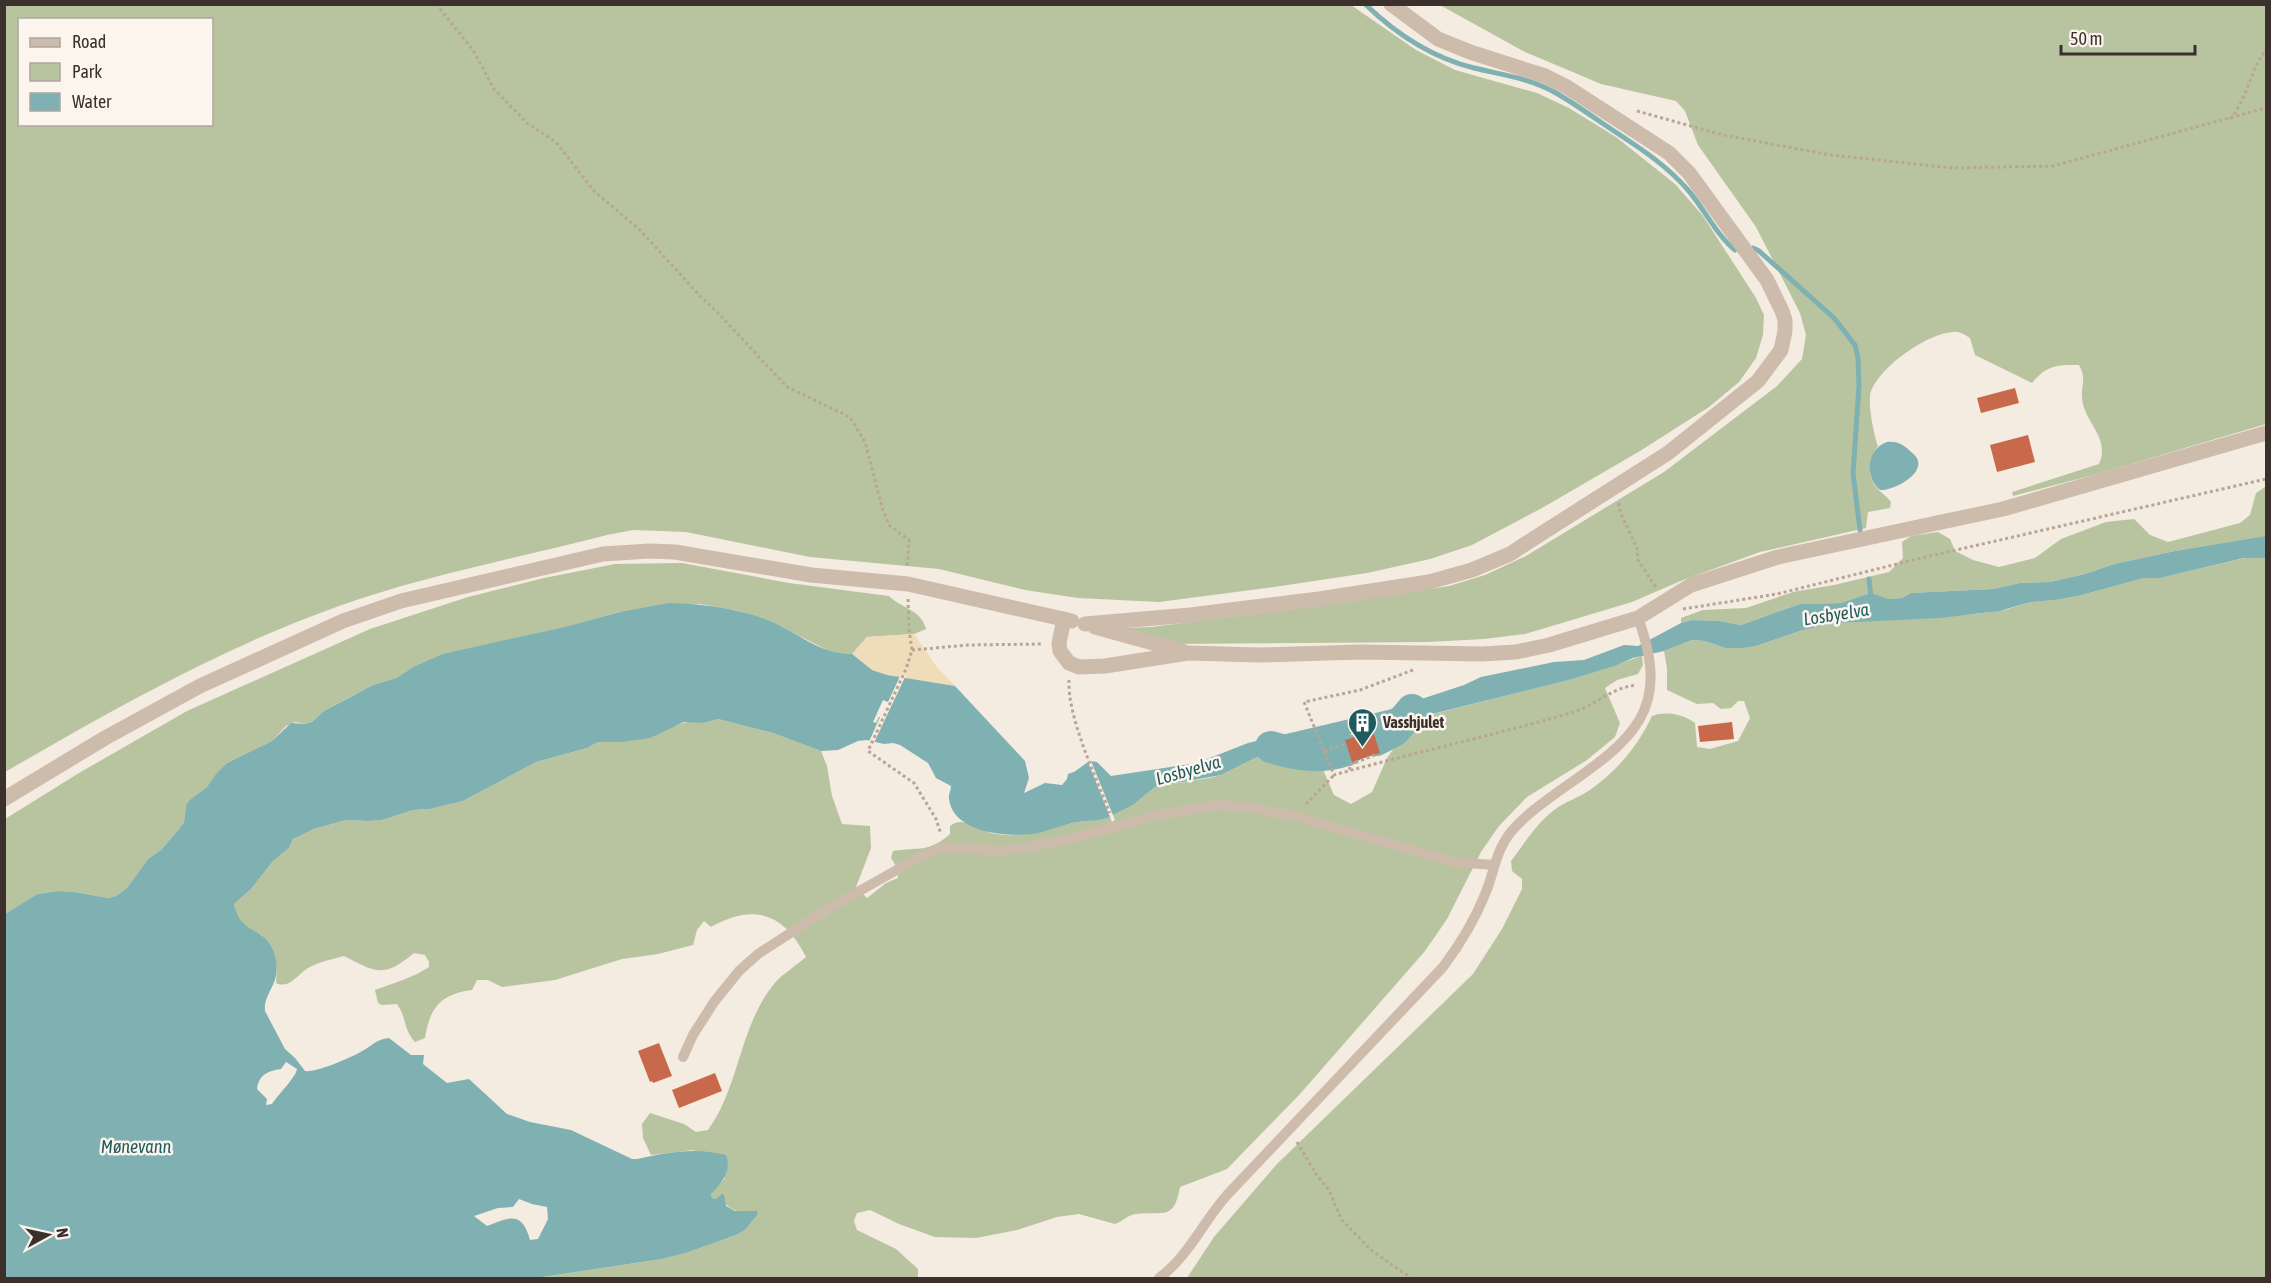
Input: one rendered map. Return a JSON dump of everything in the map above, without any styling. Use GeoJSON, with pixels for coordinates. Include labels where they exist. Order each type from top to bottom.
{"type":"FeatureCollection","features":[{"type":"Feature","properties":{"kind":"street"},"geometry":{"type":"LineString","coordinates":[[1085,624],[1190,615],[1319,599],[1451,577],[1472,570],[1510,554],[1668,453],[1743,394],[1764,375],[1777,358],[1784,341],[1785,320],[1778,300],[1767,280],[1711,201],[1689,173],[1669,153],[1567,87],[1545,76],[1453,46],[1418,26],[1391,4]]}},
{"type":"Feature","properties":{"kind":"street"},"geometry":{"type":"LineString","coordinates":[[1064,619],[1059,643],[1062,656],[1069,663],[1079,667],[1105,666],[1188,653],[1260,655],[1361,652],[1482,654],[1516,652],[1549,645],[1638,618],[1691,585],[1778,557],[2003,509],[2266,433]]}},
{"type":"Feature","properties":{"kind":"street"},"geometry":{"type":"LineString","coordinates":[[4,799],[105,738],[200,686],[343,621],[382,607],[432,594],[603,554],[650,551],[685,554],[811,575],[908,584],[1085,624],[1188,653]]}},
{"type":"Feature","properties":{"kind":"lane"},"geometry":{"type":"LineString","coordinates":[[1159,1278],[1186,1252],[1221,1202],[1443,967],[1465,938],[1479,910],[1494,866],[1509,835],[1528,814],[1594,767],[1628,737],[1644,710],[1651,683],[1650,656],[1638,618]]}},
{"type":"Feature","properties":{"kind":"lane"},"geometry":{"type":"LineString","coordinates":[[683,1057],[693,1035],[714,1002],[739,971],[758,954],[826,910],[922,855],[945,847],[1003,851],[1062,841],[1158,815],[1217,805],[1248,807],[1298,817],[1454,862],[1494,866]]}},
{"type":"Feature","properties":{"kind":"path"},"geometry":{"type":"LineString","coordinates":[[436,4],[473,50],[495,89],[527,123],[556,142],[594,191],[640,230],[787,387],[850,417],[865,442],[883,511],[890,526],[909,540],[906,559],[912,650],[906,669],[868,751],[914,783],[936,819],[945,847]]}},
{"type":"Feature","properties":{"kind":"path"},"geometry":{"type":"LineString","coordinates":[[2228,120],[2236,112],[2256,63],[2266,50]]}},
{"type":"Feature","properties":{"kind":"path"},"geometry":{"type":"LineString","coordinates":[[1632,110],[1723,135],[1820,153],[1953,168],[2053,166],[2266,109]]}},
{"type":"Feature","properties":{"kind":"path"},"geometry":{"type":"LineString","coordinates":[[1682,609],[1777,594],[1917,559],[2266,479]]}},
{"type":"Feature","properties":{"kind":"path"},"geometry":{"type":"LineString","coordinates":[[1613,489],[1618,496],[1620,512],[1637,548],[1638,560],[1665,600]]}},
{"type":"Feature","properties":{"kind":"path"},"geometry":{"type":"LineString","coordinates":[[912,650],[968,645],[1059,643]]}},
{"type":"Feature","properties":{"kind":"path"},"geometry":{"type":"LineString","coordinates":[[1069,663],[1068,694],[1089,761],[1109,813]]}},
{"type":"Feature","properties":{"kind":"path"},"geometry":{"type":"LineString","coordinates":[[1333,774],[1304,702],[1360,690],[1414,670]]}},
{"type":"Feature","properties":{"kind":"path"},"geometry":{"type":"LineString","coordinates":[[1298,817],[1309,800],[1333,774],[1528,726],[1577,711],[1622,687],[1651,683]]}},
{"type":"Feature","properties":{"kind":"path"},"geometry":{"type":"LineString","coordinates":[[1324,752],[1345,744]]}},
{"type":"Feature","properties":{"kind":"path"},"geometry":{"type":"LineString","coordinates":[[1350,770],[1348,765],[1375,756]]}},
{"type":"Feature","properties":{"kind":"path"},"geometry":{"type":"LineString","coordinates":[[1290,1130],[1316,1174],[1329,1190],[1341,1219],[1371,1250],[1411,1278]]}},
{"type":"Feature","properties":{"kind":"green space"},"geometry":{"type":"Polygon","coordinates":[[[5,4],[1351,5],[1416,50],[1455,70],[1537,93],[1569,108],[1616,137],[1675,184],[1703,216],[1756,298],[1764,315],[1763,335],[1756,358],[1739,382],[1709,407],[1640,451],[1542,508],[1472,545],[1430,559],[1367,573],[1159,602],[1078,598],[1025,590],[939,569],[810,557],[686,532],[633,530],[405,585],[339,606],[252,641],[86,726],[5,772],[5,4]]]}},
{"type":"Feature","properties":{"kind":"green space"},"geometry":{"type":"Polygon","coordinates":[[[1440,5],[2266,5],[2266,424],[2101,473],[2013,496],[2012,492],[2099,464],[2102,446],[2084,406],[2083,378],[2079,365],[2052,367],[2032,383],[1975,355],[1970,338],[1953,332],[1942,334],[1918,345],[1894,362],[1876,381],[1871,391],[1870,410],[1878,446],[1872,456],[1871,478],[1891,502],[1890,508],[1868,512],[1866,528],[1760,552],[1683,580],[1632,602],[1525,634],[1428,642],[1165,644],[1131,633],[1127,628],[1327,605],[1449,586],[1485,575],[1526,556],[1664,472],[1777,386],[1802,359],[1806,335],[1800,313],[1756,227],[1698,145],[1685,111],[1676,101],[1601,84],[1523,51],[1440,5]]]}},
{"type":"Feature","properties":{"kind":"green space"},"geometry":{"type":"Polygon","coordinates":[[[2265,487],[2266,536],[2262,537],[2175,551],[2114,564],[2050,582],[2020,583],[1993,589],[1911,593],[1902,598],[1864,596],[1841,603],[1800,604],[1741,625],[1692,620],[1681,623],[1681,618],[1703,610],[1746,608],[1793,592],[1889,572],[1903,558],[1902,542],[1911,536],[1938,532],[1950,539],[1955,551],[1973,560],[1999,567],[2035,558],[2061,539],[2106,522],[2134,519],[2150,535],[2168,542],[2240,523],[2250,515],[2256,493],[2265,487]]]}},
{"type":"Feature","properties":{"kind":"green space"},"geometry":{"type":"Polygon","coordinates":[[[2245,558],[2266,558],[2266,1278],[1187,1278],[1214,1237],[1277,1164],[1473,974],[1502,929],[1522,889],[1522,879],[1512,871],[1511,861],[1530,834],[1547,816],[1590,790],[1609,775],[1633,748],[1652,716],[1674,714],[1695,723],[1697,747],[1710,749],[1738,741],[1750,718],[1744,701],[1738,701],[1731,708],[1721,709],[1713,703],[1697,704],[1667,690],[1664,651],[1692,640],[1705,641],[1725,648],[1756,646],[1803,630],[1836,623],[1976,614],[2008,609],[2031,602],[2078,596],[2144,578],[2160,578],[2245,558]]]}},
{"type":"Feature","properties":{"kind":"green space"},"geometry":{"type":"Polygon","coordinates":[[[682,563],[789,583],[889,596],[916,613],[924,622],[926,629],[914,634],[867,637],[852,654],[840,654],[827,650],[770,621],[735,610],[699,604],[620,612],[443,655],[415,666],[396,678],[373,685],[324,711],[312,722],[305,724],[295,722],[286,726],[272,741],[227,763],[207,787],[186,805],[184,822],[179,829],[161,850],[148,859],[127,888],[116,896],[108,898],[58,891],[37,894],[5,915],[5,819],[187,711],[370,629],[468,597],[544,578],[615,564],[682,563]]]}},
{"type":"Feature","properties":{"kind":"green space"},"geometry":{"type":"Polygon","coordinates":[[[1642,656],[1643,665],[1638,674],[1617,680],[1605,688],[1620,723],[1615,737],[1587,760],[1527,797],[1499,826],[1481,852],[1447,919],[1425,951],[1300,1094],[1227,1169],[1180,1187],[1178,1198],[1171,1210],[1133,1215],[1115,1224],[1079,1214],[1057,1217],[1017,1230],[976,1238],[935,1237],[899,1224],[870,1210],[857,1213],[854,1221],[857,1230],[896,1249],[918,1269],[918,1278],[536,1278],[662,1259],[686,1253],[736,1235],[745,1230],[758,1214],[756,1211],[735,1210],[727,1205],[720,1196],[716,1199],[712,1198],[711,1194],[725,1178],[693,1150],[651,1155],[643,1138],[642,1124],[650,1113],[684,1124],[696,1132],[708,1130],[727,1095],[746,1037],[762,1001],[777,980],[806,957],[788,930],[778,922],[766,916],[754,914],[741,915],[711,927],[704,921],[697,930],[693,945],[658,954],[622,959],[555,980],[502,987],[488,980],[477,980],[472,990],[452,995],[439,1004],[430,1018],[425,1038],[415,1042],[397,1004],[378,1003],[375,990],[429,967],[425,955],[414,953],[395,966],[380,970],[344,956],[307,968],[286,984],[276,983],[277,968],[262,935],[241,924],[234,904],[251,889],[273,861],[289,848],[293,839],[314,829],[346,820],[382,820],[413,810],[430,809],[463,801],[536,762],[587,748],[598,742],[634,739],[690,721],[704,723],[718,719],[773,733],[821,751],[827,766],[832,796],[842,824],[870,826],[871,848],[856,887],[867,898],[886,883],[898,878],[897,868],[891,858],[893,851],[923,848],[936,844],[950,834],[950,826],[955,823],[966,823],[990,833],[1018,835],[1110,817],[1112,822],[1115,820],[1113,815],[1133,805],[1155,787],[1221,775],[1255,758],[1328,740],[1331,749],[1324,772],[1334,795],[1351,804],[1372,792],[1387,758],[1408,728],[1410,720],[1569,680],[1642,656]]]}},
{"type":"Feature","properties":{"kind":"sand"},"geometry":{"type":"Polygon","coordinates":[[[914,634],[936,666],[955,686],[887,675],[872,670],[852,654],[867,637],[914,634]]]}},
{"type":"Feature","properties":{"kind":"water"},"geometry":{"type":"Polygon","coordinates":[[[1887,442],[1897,443],[1906,448],[1917,458],[1918,467],[1905,481],[1892,488],[1880,490],[1872,478],[1870,463],[1875,450],[1887,442]]]}},
{"type":"Feature","properties":{"kind":"water"},"geometry":{"type":"Polygon","coordinates":[[[2266,536],[2266,558],[2244,558],[2160,578],[2144,578],[2078,596],[2031,602],[1999,611],[1940,618],[1836,623],[1803,630],[1756,646],[1741,648],[1725,648],[1705,641],[1692,640],[1664,651],[1633,658],[1569,680],[1255,758],[1221,775],[1155,787],[1133,805],[1113,815],[1091,761],[1097,762],[1111,776],[1197,763],[1248,743],[1388,710],[1464,685],[1481,677],[1554,662],[1584,660],[1624,645],[1638,646],[1681,623],[1692,620],[1741,625],[1800,604],[1841,603],[1871,593],[1888,599],[1902,598],[1911,593],[1993,589],[2020,583],[2050,582],[2114,564],[2175,551],[2266,536]]]}},
{"type":"Feature","properties":{"kind":"water","name":"Mønevann"},"geometry":{"type":"Polygon","coordinates":[[[669,603],[733,610],[770,621],[830,651],[852,654],[872,670],[887,675],[955,686],[1025,761],[1029,778],[1024,793],[1045,783],[1062,785],[1068,774],[1088,762],[1110,817],[1072,823],[1032,834],[1009,835],[983,830],[970,826],[960,819],[949,799],[951,786],[936,778],[928,763],[900,745],[867,740],[858,741],[838,750],[821,751],[773,733],[718,719],[704,723],[684,722],[650,738],[622,742],[598,742],[587,748],[536,762],[463,801],[430,809],[413,810],[382,820],[346,820],[314,829],[293,839],[289,848],[273,861],[251,889],[234,904],[242,922],[265,938],[274,953],[277,972],[265,1004],[265,1011],[285,1049],[305,1071],[335,1064],[378,1041],[389,1038],[411,1055],[424,1055],[423,1064],[447,1083],[469,1079],[507,1114],[530,1122],[571,1130],[632,1159],[692,1151],[726,1155],[727,1171],[711,1194],[712,1198],[716,1199],[722,1194],[726,1206],[735,1211],[757,1211],[758,1214],[745,1230],[736,1235],[686,1253],[662,1259],[536,1278],[5,1278],[4,915],[37,894],[58,891],[108,898],[116,896],[127,888],[148,859],[161,850],[179,829],[184,822],[186,805],[207,787],[227,763],[272,741],[291,723],[312,722],[324,711],[373,685],[396,678],[415,666],[443,654],[620,612],[669,603]],[[286,1062],[281,1069],[268,1073],[260,1080],[257,1089],[267,1099],[266,1105],[272,1104],[296,1072],[297,1069],[286,1062]],[[519,1199],[513,1207],[498,1208],[474,1216],[487,1226],[502,1220],[519,1220],[530,1240],[538,1239],[548,1219],[547,1207],[519,1199]]]}},
{"type":"Feature","properties":{"kind":"pier"},"geometry":{"type":"Polygon","coordinates":[[[901,674],[906,675],[873,745],[868,744],[880,717],[876,723],[873,722],[883,700],[888,702],[901,674]]]}},
{"type":"Feature","properties":{"kind":"building"},"geometry":{"type":"Polygon","coordinates":[[[2015,388],[2019,403],[1981,413],[1977,398],[2015,388]]]}},
{"type":"Feature","properties":{"kind":"building"},"geometry":{"type":"Polygon","coordinates":[[[2028,435],[2035,462],[1997,472],[1990,445],[2028,435]]]}},
{"type":"Feature","properties":{"kind":"building"},"geometry":{"type":"Polygon","coordinates":[[[1732,722],[1734,739],[1700,742],[1698,726],[1732,722]]]}},
{"type":"Feature","properties":{"kind":"building","name":"Vasshjulet"},"geometry":{"type":"Polygon","coordinates":[[[1373,731],[1380,753],[1352,762],[1345,740],[1373,731]]]}},
{"type":"Feature","properties":{"kind":"building"},"geometry":{"type":"Polygon","coordinates":[[[659,1043],[672,1076],[653,1083],[650,1082],[638,1051],[659,1043]]]}},
{"type":"Feature","properties":{"kind":"building"},"geometry":{"type":"Polygon","coordinates":[[[715,1073],[722,1091],[679,1108],[672,1090],[715,1073]]]}},
{"type":"Feature","properties":{"kind":"waterway"},"geometry":{"type":"LineString","coordinates":[[1365,4],[1389,25],[1429,51],[1459,64],[1536,84],[1556,93],[1579,108],[1672,173],[1694,197],[1722,237],[1735,250]]}},
{"type":"Feature","properties":{"kind":"waterway"},"geometry":{"type":"LineString","coordinates":[[1753,248],[1834,318],[1855,345],[1859,386],[1853,473],[1860,530]]}},
{"type":"Feature","properties":{"kind":"waterway"},"geometry":{"type":"LineString","coordinates":[[1869,579],[1871,598]]}},
{"type":"Feature","properties":{"kind":"waterway","name":"Losbyelva"},"geometry":{"type":"LineString","coordinates":[[1376,740],[1395,730],[1412,710]]}},
{"type":"Feature","properties":{"kind":"waterway","name":"Losbyelva"},"geometry":{"type":"LineString","coordinates":[[1271,747],[1309,755],[1347,750]]}},
{"type":"Feature","properties":{"kind":"place","name":"Vasshjulet"},"geometry":{"type":"Point","coordinates":[1362,748]}}]}
